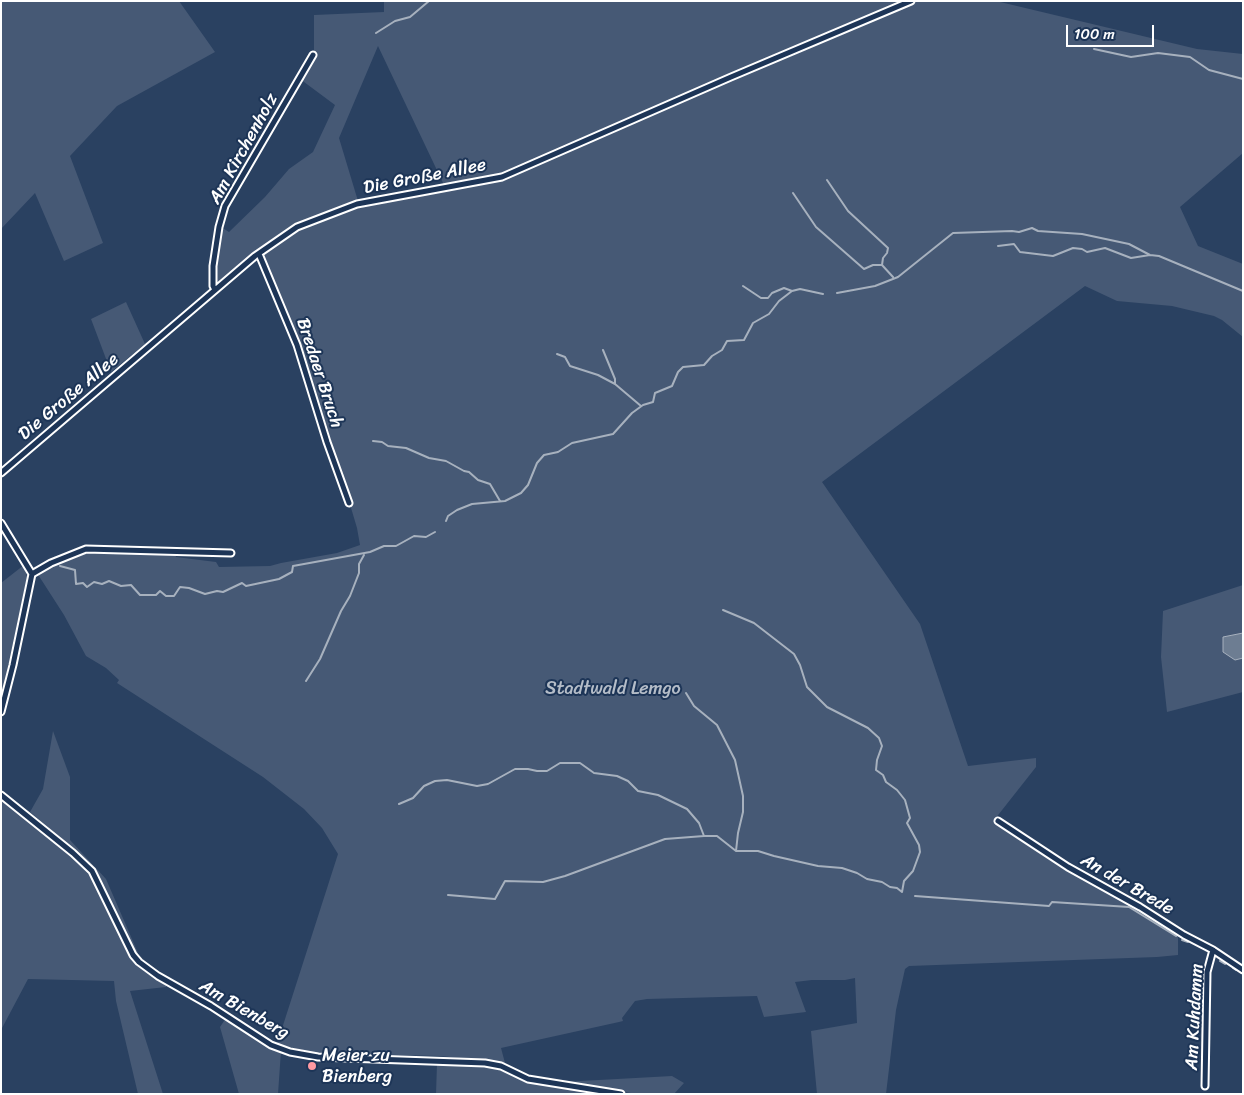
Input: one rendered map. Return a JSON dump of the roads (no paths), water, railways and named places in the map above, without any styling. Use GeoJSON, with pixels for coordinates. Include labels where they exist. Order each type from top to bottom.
{"type":"FeatureCollection","features":[{"type":"Feature","properties":{"kind":"street","name":"Die Große Allee"},"geometry":{"type":"LineString","coordinates":[[1,473],[215,290],[278,239],[297,227],[357,204],[502,177],[911,1]]}},
{"type":"Feature","properties":{"kind":"street","name":"Am Kirchenholz"},"geometry":{"type":"LineString","coordinates":[[215,290],[212,286],[213,266],[219,227],[225,206],[313,55]]}},
{"type":"Feature","properties":{"kind":"street","name":"Bredaer Bruch"},"geometry":{"type":"LineString","coordinates":[[259,254],[297,345],[327,442],[349,503]]}},
{"type":"Feature","properties":{"kind":"street"},"geometry":{"type":"LineString","coordinates":[[1,523],[32,574],[13,666],[1,712]]}},
{"type":"Feature","properties":{"kind":"street"},"geometry":{"type":"LineString","coordinates":[[32,574],[51,563],[86,549],[230,553]]}},
{"type":"Feature","properties":{"kind":"street","name":"Am Bienberg"},"geometry":{"type":"LineString","coordinates":[[1,795],[73,853],[92,872],[138,962],[271,1045],[290,1052],[318,1057],[485,1063],[501,1066],[528,1079],[621,1094]]}},
{"type":"Feature","properties":{"kind":"street","name":"An der Brede"},"geometry":{"type":"LineString","coordinates":[[998,821],[1068,867],[1146,910],[1243,970]]}},
{"type":"Feature","properties":{"kind":"street","name":"Am Kuhdamm"},"geometry":{"type":"LineString","coordinates":[[1205,1086],[1207,972],[1213,950]]}},
{"type":"Feature","properties":{"kind":"waterway"},"geometry":{"type":"LineString","coordinates":[[376,33],[395,21],[410,17],[429,1]]}},
{"type":"Feature","properties":{"kind":"waterway"},"geometry":{"type":"LineString","coordinates":[[1094,49],[1131,57],[1158,53],[1190,57],[1209,70],[1243,79]]}},
{"type":"Feature","properties":{"kind":"waterway"},"geometry":{"type":"LineString","coordinates":[[827,180],[848,211],[888,248],[882,265],[893,277]]}},
{"type":"Feature","properties":{"kind":"waterway"},"geometry":{"type":"LineString","coordinates":[[793,193],[816,227],[864,269],[873,265],[881,265]]}},
{"type":"Feature","properties":{"kind":"waterway"},"geometry":{"type":"LineString","coordinates":[[837,293],[875,286],[898,277],[953,233],[1019,232],[1032,228],[1038,231],[1082,234],[1129,244],[1150,255],[1159,256],[1243,291]]}},
{"type":"Feature","properties":{"kind":"waterway"},"geometry":{"type":"LineString","coordinates":[[998,246],[1014,244],[1020,252],[1053,256],[1073,248],[1082,249],[1087,252],[1105,248],[1131,258],[1150,255]]}},
{"type":"Feature","properties":{"kind":"waterway"},"geometry":{"type":"LineString","coordinates":[[743,286],[761,298],[768,298],[772,293],[784,288],[792,291]]}},
{"type":"Feature","properties":{"kind":"waterway"},"geometry":{"type":"LineString","coordinates":[[446,521],[448,516],[457,510],[472,504],[505,501],[521,493],[528,485],[537,463],[544,455],[558,452],[572,443],[613,434],[632,413],[643,405],[653,402],[655,393],[672,386],[678,372],[683,367],[704,365],[712,356],[722,350],[727,341],[744,340],[753,323],[769,314],[779,301],[792,291],[800,289],[823,294]]}},
{"type":"Feature","properties":{"kind":"waterway"},"geometry":{"type":"LineString","coordinates":[[603,350],[615,379],[615,384]]}},
{"type":"Feature","properties":{"kind":"waterway"},"geometry":{"type":"LineString","coordinates":[[557,354],[565,357],[570,366],[598,375],[615,384],[641,406]]}},
{"type":"Feature","properties":{"kind":"waterway"},"geometry":{"type":"LineString","coordinates":[[373,441],[382,442],[388,446],[406,448],[429,458],[446,461],[469,472],[478,480],[490,484],[500,501]]}},
{"type":"Feature","properties":{"kind":"waterway"},"geometry":{"type":"LineString","coordinates":[[60,566],[75,570],[76,584],[83,583],[87,587],[94,582],[102,584],[109,581],[121,586],[131,585],[140,595],[156,595],[160,591],[166,596],[174,596],[180,587],[205,594],[217,591],[223,592],[242,583],[246,586],[279,579],[292,572],[293,566],[370,552],[384,546],[396,546],[414,536],[426,537],[435,532]]}},
{"type":"Feature","properties":{"kind":"waterway"},"geometry":{"type":"LineString","coordinates":[[306,681],[320,659],[341,611],[350,596],[359,573],[359,564],[364,555]]}},
{"type":"Feature","properties":{"kind":"waterway"},"geometry":{"type":"LineString","coordinates":[[723,610],[754,623],[794,654],[800,665],[807,687],[827,707],[868,728],[879,738],[882,746],[876,770],[883,775],[886,782],[897,790],[905,800],[910,818],[907,823],[919,845],[920,852],[913,871],[904,881],[902,892]]}},
{"type":"Feature","properties":{"kind":"waterway"},"geometry":{"type":"LineString","coordinates":[[686,693],[694,706],[717,725],[735,760],[743,796],[743,812],[736,851]]}},
{"type":"Feature","properties":{"kind":"waterway"},"geometry":{"type":"LineString","coordinates":[[399,804],[413,798],[424,786],[435,781],[447,780],[477,786],[488,784],[515,769],[547,771],[560,763],[580,763],[594,773],[617,776],[628,781],[638,791],[658,795],[687,809],[699,823],[704,836]]}},
{"type":"Feature","properties":{"kind":"waterway"},"geometry":{"type":"LineString","coordinates":[[448,895],[495,899],[505,881],[543,882],[565,876],[665,839],[704,836],[717,836],[736,851],[758,851],[818,866],[842,868],[867,879],[882,882],[902,892]]}},
{"type":"Feature","properties":{"kind":"waterway"},"geometry":{"type":"LineString","coordinates":[[915,896],[1049,906],[1052,902],[1129,907],[1176,936]]}},
{"type":"Feature","properties":{"kind":"waterway"},"geometry":{"type":"LineString","coordinates":[[1182,940],[1188,942]]}},
{"type":"Feature","properties":{"kind":"waterway"},"geometry":{"type":"LineString","coordinates":[[1220,961],[1225,964]]}},
{"type":"Feature","properties":{"kind":"place","name":"Meier zu Bienberg"},"geometry":{"type":"Point","coordinates":[312,1066]}},
{"type":"Feature","properties":{"kind":"park label","name":"Stadtwald Lemgo"},"geometry":{"type":"Point","coordinates":[613,689]}}]}
